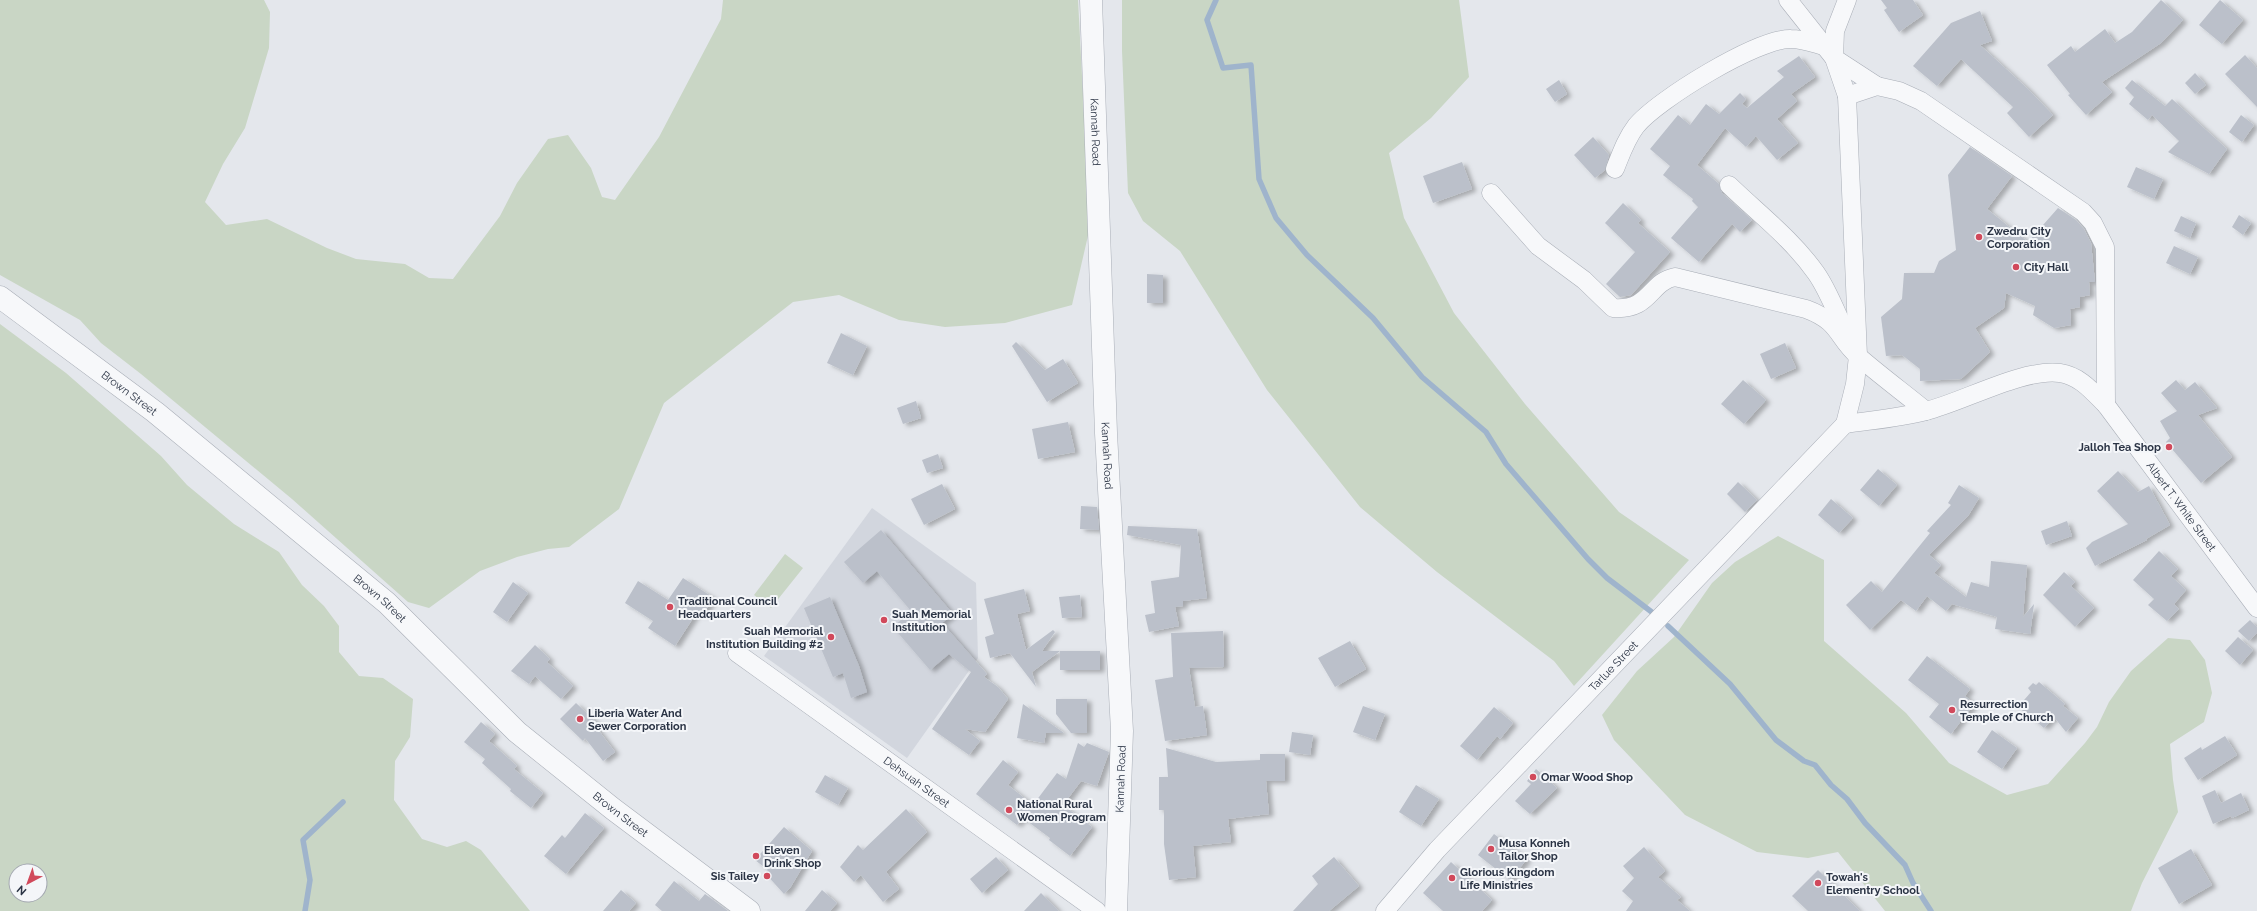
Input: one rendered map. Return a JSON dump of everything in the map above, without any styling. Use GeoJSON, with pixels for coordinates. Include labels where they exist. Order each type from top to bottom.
{"type":"FeatureCollection","features":[{"type":"Feature","properties":{"kind":"street","name":"Kannah Road"},"geometry":{"type":"LineString","coordinates":[[1091,0],[1106,433],[1122,731],[1116,911]]}},
{"type":"Feature","properties":{"kind":"street"},"geometry":{"type":"LineString","coordinates":[[1788,0],[1829,52],[1847,96],[1858,356],[1855,384],[1845,424]]}},
{"type":"Feature","properties":{"kind":"street"},"geometry":{"type":"LineString","coordinates":[[1829,52],[1847,0]]}},
{"type":"Feature","properties":{"kind":"street"},"geometry":{"type":"LineString","coordinates":[[1615,170],[1626,141],[1647,115],[1711,71],[1740,55],[1774,42],[1790,39],[1829,52],[1877,86],[1899,91],[1921,100],[2083,212],[2093,223],[2105,246],[2106,405]]}},
{"type":"Feature","properties":{"kind":"street"},"geometry":{"type":"LineString","coordinates":[[1847,96],[1877,86]]}},
{"type":"Feature","properties":{"kind":"street"},"geometry":{"type":"LineString","coordinates":[[1729,185],[1780,231],[1816,274],[1858,356]]}},
{"type":"Feature","properties":{"kind":"street"},"geometry":{"type":"LineString","coordinates":[[1491,194],[1538,246],[1584,280],[1613,308],[1635,306],[1664,282],[1675,278],[1786,303],[1822,315],[1835,326],[1858,356],[1926,411]]}},
{"type":"Feature","properties":{"kind":"street","name":"Brown Street"},"geometry":{"type":"LineString","coordinates":[[0,297],[155,412],[362,581],[387,603],[517,732],[613,809],[749,911]]}},
{"type":"Feature","properties":{"kind":"street","name":"Albert T. White Street"},"geometry":{"type":"LineString","coordinates":[[1845,424],[1926,411],[2038,373],[2061,373],[2083,382],[2106,405],[2257,608]]}},
{"type":"Feature","properties":{"kind":"street","name":"Tarlue Street"},"geometry":{"type":"LineString","coordinates":[[1385,911],[1437,850],[1845,424]]}},
{"type":"Feature","properties":{"kind":"street","name":"Dehsuah Street"},"geometry":{"type":"LineString","coordinates":[[737,653],[1097,911]]}},
{"type":"Feature","properties":{"kind":"shaded area","name":"Suah Memorial Institution"},"geometry":{"type":"Polygon","coordinates":[[[872,508],[976,583],[978,658],[907,758],[764,656],[872,508]]]}},
{"type":"Feature","properties":{"kind":"green space"},"geometry":{"type":"Polygon","coordinates":[[[0,0],[264,0],[270,12],[269,48],[245,128],[223,164],[205,202],[226,225],[267,219],[327,248],[356,259],[405,264],[429,278],[453,279],[500,216],[517,183],[548,139],[568,135],[591,168],[602,197],[615,200],[659,137],[721,19],[723,0],[1078,0],[1090,227],[1072,305],[1005,323],[945,327],[899,320],[839,295],[793,302],[664,403],[619,509],[569,547],[548,549],[517,557],[480,571],[429,608],[408,602],[292,499],[141,374],[101,343],[80,320],[0,275],[0,0]]]}},
{"type":"Feature","properties":{"kind":"green space"},"geometry":{"type":"Polygon","coordinates":[[[1122,0],[1459,0],[1469,77],[1431,118],[1389,153],[1404,218],[1454,313],[1525,404],[1619,512],[1689,560],[1574,686],[1554,661],[1437,572],[1360,507],[1267,390],[1180,251],[1143,221],[1128,193],[1122,51],[1122,0]]]}},
{"type":"Feature","properties":{"kind":"green space"},"geometry":{"type":"Polygon","coordinates":[[[0,324],[66,373],[161,456],[187,485],[234,524],[279,552],[302,585],[324,606],[339,626],[339,652],[359,676],[383,678],[413,699],[410,737],[395,761],[394,800],[422,839],[447,847],[466,841],[481,850],[530,911],[0,911],[0,324]]]}},
{"type":"Feature","properties":{"kind":"green space"},"geometry":{"type":"Polygon","coordinates":[[[1778,536],[1824,560],[1824,641],[1906,713],[1949,763],[2007,795],[2048,784],[2085,743],[2097,727],[2109,702],[2131,671],[2168,638],[2190,640],[2205,660],[2212,693],[2204,722],[2170,744],[2173,780],[2178,812],[2142,883],[2131,911],[1885,911],[1838,852],[1808,858],[1757,852],[1685,815],[1614,740],[1602,715],[1637,671],[1674,637],[1712,583],[1735,562],[1778,536]]]}},
{"type":"Feature","properties":{"kind":"green space"},"geometry":{"type":"Polygon","coordinates":[[[785,554],[803,568],[771,608],[754,595],[785,554]]]}},
{"type":"Feature","properties":{"kind":"building"},"geometry":{"type":"Polygon","coordinates":[[[1881,0],[1913,0],[1923,15],[1899,32],[1884,10],[1887,8],[1881,0]]]}},
{"type":"Feature","properties":{"kind":"building"},"geometry":{"type":"Polygon","coordinates":[[[2161,0],[2183,20],[2161,43],[2102,82],[2112,92],[2086,115],[2068,95],[2070,94],[2047,65],[2071,46],[2075,52],[2105,29],[2115,43],[2132,32],[2161,0]]]}},
{"type":"Feature","properties":{"kind":"building"},"geometry":{"type":"Polygon","coordinates":[[[2220,0],[2243,20],[2222,44],[2199,25],[2220,0]]]}},
{"type":"Feature","properties":{"kind":"building"},"geometry":{"type":"Polygon","coordinates":[[[1980,11],[1992,41],[1980,45],[2028,89],[2053,115],[2029,137],[2007,113],[2013,107],[1961,59],[1937,86],[1913,66],[1951,23],[1980,11]]]}},
{"type":"Feature","properties":{"kind":"building"},"geometry":{"type":"Polygon","coordinates":[[[2245,55],[2257,68],[2257,107],[2225,74],[2245,55]]]}},
{"type":"Feature","properties":{"kind":"building"},"geometry":{"type":"Polygon","coordinates":[[[1799,56],[1815,77],[1791,94],[1797,101],[1777,119],[1798,143],[1777,160],[1756,136],[1746,147],[1725,128],[1697,165],[1719,184],[1722,193],[1752,220],[1740,232],[1732,224],[1699,262],[1671,238],[1698,207],[1692,201],[1693,199],[1663,175],[1670,166],[1650,149],[1678,115],[1690,125],[1706,104],[1719,114],[1740,93],[1746,99],[1742,104],[1747,108],[1784,77],[1777,71],[1799,56]]]}},
{"type":"Feature","properties":{"kind":"building"},"geometry":{"type":"Polygon","coordinates":[[[2195,73],[2206,85],[2195,94],[2185,83],[2195,73]]]}},
{"type":"Feature","properties":{"kind":"building"},"geometry":{"type":"Polygon","coordinates":[[[1559,80],[1567,94],[1555,102],[1546,89],[1559,80]]]}},
{"type":"Feature","properties":{"kind":"building"},"geometry":{"type":"Polygon","coordinates":[[[2132,80],[2165,106],[2172,99],[2227,149],[2209,174],[2168,152],[2179,141],[2152,115],[2148,120],[2129,104],[2134,97],[2125,88],[2132,80]]]}},
{"type":"Feature","properties":{"kind":"building"},"geometry":{"type":"Polygon","coordinates":[[[2241,115],[2254,125],[2242,142],[2229,132],[2241,115]]]}},
{"type":"Feature","properties":{"kind":"building"},"geometry":{"type":"Polygon","coordinates":[[[1593,137],[1609,155],[1605,170],[1595,178],[1574,155],[1593,137]]]}},
{"type":"Feature","properties":{"kind":"building","name":"City Hall"},"geometry":{"type":"Polygon","coordinates":[[[1970,147],[2012,176],[1987,209],[2028,242],[2058,208],[2076,220],[2084,229],[2091,243],[2095,282],[2089,282],[2090,295],[2080,297],[2080,307],[2070,309],[2071,325],[2054,328],[2033,315],[2035,306],[2006,293],[2004,308],[1975,328],[1990,352],[1961,379],[1920,381],[1920,369],[1902,355],[1886,356],[1881,317],[1902,299],[1904,273],[1934,273],[1939,261],[1956,250],[1948,175],[1970,147]]]}},
{"type":"Feature","properties":{"kind":"building"},"geometry":{"type":"Polygon","coordinates":[[[1462,162],[1472,189],[1433,203],[1423,176],[1462,162]]]}},
{"type":"Feature","properties":{"kind":"building"},"geometry":{"type":"Polygon","coordinates":[[[2136,167],[2163,179],[2154,199],[2127,187],[2136,167]]]}},
{"type":"Feature","properties":{"kind":"building"},"geometry":{"type":"Polygon","coordinates":[[[1623,203],[1641,220],[1638,223],[1670,252],[1631,295],[1620,297],[1606,284],[1635,252],[1605,223],[1623,203]]]}},
{"type":"Feature","properties":{"kind":"building"},"geometry":{"type":"Polygon","coordinates":[[[2239,215],[2251,223],[2243,235],[2232,227],[2239,215]]]}},
{"type":"Feature","properties":{"kind":"building"},"geometry":{"type":"Polygon","coordinates":[[[2181,216],[2196,223],[2190,238],[2174,231],[2181,216]]]}},
{"type":"Feature","properties":{"kind":"building"},"geometry":{"type":"Polygon","coordinates":[[[2174,246],[2198,257],[2190,274],[2166,263],[2174,246]]]}},
{"type":"Feature","properties":{"kind":"building"},"geometry":{"type":"Polygon","coordinates":[[[1147,274],[1163,275],[1163,303],[1147,303],[1147,274]]]}},
{"type":"Feature","properties":{"kind":"building"},"geometry":{"type":"Polygon","coordinates":[[[841,333],[867,346],[853,375],[827,363],[841,333]]]}},
{"type":"Feature","properties":{"kind":"building"},"geometry":{"type":"Polygon","coordinates":[[[1016,342],[1045,370],[1063,359],[1078,383],[1047,402],[1012,346],[1016,342]]]}},
{"type":"Feature","properties":{"kind":"building"},"geometry":{"type":"Polygon","coordinates":[[[1785,343],[1796,368],[1771,379],[1760,354],[1785,343]]]}},
{"type":"Feature","properties":{"kind":"building"},"geometry":{"type":"Polygon","coordinates":[[[1743,380],[1766,400],[1744,424],[1721,404],[1743,380]]]}},
{"type":"Feature","properties":{"kind":"building"},"geometry":{"type":"Polygon","coordinates":[[[2176,380],[2185,390],[2195,382],[2217,408],[2198,415],[2232,457],[2201,483],[2166,442],[2170,438],[2160,421],[2177,411],[2161,393],[2176,380]]]}},
{"type":"Feature","properties":{"kind":"building"},"geometry":{"type":"Polygon","coordinates":[[[916,401],[921,418],[903,424],[897,408],[916,401]]]}},
{"type":"Feature","properties":{"kind":"building"},"geometry":{"type":"Polygon","coordinates":[[[1068,422],[1075,452],[1038,459],[1032,429],[1068,422]]]}},
{"type":"Feature","properties":{"kind":"building"},"geometry":{"type":"Polygon","coordinates":[[[938,454],[943,468],[927,473],[922,460],[938,454]]]}},
{"type":"Feature","properties":{"kind":"building"},"geometry":{"type":"Polygon","coordinates":[[[1878,469],[1897,485],[1879,506],[1860,490],[1878,469]]]}},
{"type":"Feature","properties":{"kind":"building"},"geometry":{"type":"Polygon","coordinates":[[[2118,471],[2138,492],[2149,486],[2170,525],[2146,539],[2147,540],[2095,566],[2086,548],[2092,542],[2128,524],[2097,491],[2118,471]]]}},
{"type":"Feature","properties":{"kind":"building"},"geometry":{"type":"Polygon","coordinates":[[[1738,482],[1757,500],[1745,512],[1727,494],[1738,482]]]}},
{"type":"Feature","properties":{"kind":"building"},"geometry":{"type":"Polygon","coordinates":[[[942,484],[955,509],[924,525],[911,499],[942,484]]]}},
{"type":"Feature","properties":{"kind":"building"},"geometry":{"type":"Polygon","coordinates":[[[1959,485],[1979,498],[1968,516],[1929,555],[1941,565],[1934,573],[1966,597],[1971,582],[1989,587],[1991,561],[2027,565],[2023,617],[2034,604],[2030,634],[1995,629],[1997,617],[1952,604],[1946,611],[1927,596],[1916,611],[1901,600],[1870,630],[1846,605],[1871,581],[1882,592],[1930,533],[1927,531],[1951,505],[1948,503],[1959,485]]]}},
{"type":"Feature","properties":{"kind":"building"},"geometry":{"type":"Polygon","coordinates":[[[1831,499],[1853,518],[1839,533],[1818,515],[1831,499]]]}},
{"type":"Feature","properties":{"kind":"building"},"geometry":{"type":"Polygon","coordinates":[[[1081,506],[1097,507],[1099,530],[1080,529],[1081,506]]]}},
{"type":"Feature","properties":{"kind":"building"},"geometry":{"type":"Polygon","coordinates":[[[2067,521],[2072,536],[2046,545],[2041,531],[2067,521]]]}},
{"type":"Feature","properties":{"kind":"building"},"geometry":{"type":"Polygon","coordinates":[[[1128,526],[1197,529],[1207,598],[1183,601],[1183,606],[1175,607],[1179,626],[1149,632],[1145,615],[1155,613],[1151,581],[1179,577],[1181,545],[1127,535],[1128,526]]]}},
{"type":"Feature","properties":{"kind":"building"},"geometry":{"type":"Polygon","coordinates":[[[881,530],[953,614],[942,623],[987,674],[984,677],[998,687],[1008,699],[985,732],[965,729],[980,741],[969,755],[932,729],[971,672],[949,654],[930,670],[893,627],[911,611],[877,571],[863,583],[844,562],[881,530]]]}},
{"type":"Feature","properties":{"kind":"building"},"geometry":{"type":"Polygon","coordinates":[[[2159,551],[2178,569],[2171,576],[2186,590],[2174,604],[2179,609],[2167,621],[2148,605],[2154,599],[2133,580],[2159,551]]]}},
{"type":"Feature","properties":{"kind":"building"},"geometry":{"type":"Polygon","coordinates":[[[2064,572],[2075,582],[2071,586],[2094,608],[2075,627],[2043,595],[2064,572]]]}},
{"type":"Feature","properties":{"kind":"building","name":"Traditional Council Headquarters"},"geometry":{"type":"Polygon","coordinates":[[[683,578],[714,598],[702,615],[697,612],[675,646],[648,628],[653,621],[625,603],[638,581],[668,600],[683,578]]]}},
{"type":"Feature","properties":{"kind":"building"},"geometry":{"type":"Polygon","coordinates":[[[513,582],[528,593],[507,622],[493,612],[513,582]]]}},
{"type":"Feature","properties":{"kind":"building"},"geometry":{"type":"Polygon","coordinates":[[[1024,589],[1030,611],[1017,614],[1026,650],[1053,630],[1055,632],[1042,651],[1060,651],[1032,672],[1036,687],[1010,653],[990,658],[985,637],[994,634],[984,599],[1024,589]]]}},
{"type":"Feature","properties":{"kind":"building"},"geometry":{"type":"Polygon","coordinates":[[[1080,595],[1082,617],[1062,618],[1059,597],[1080,595]]]}},
{"type":"Feature","properties":{"kind":"building","name":"Suah Memorial Institution Building #2"},"geometry":{"type":"Polygon","coordinates":[[[830,597],[859,666],[867,692],[851,698],[843,673],[833,677],[804,608],[830,597]]]}},
{"type":"Feature","properties":{"kind":"building"},"geometry":{"type":"Polygon","coordinates":[[[2250,620],[2257,627],[2257,633],[2249,641],[2238,631],[2250,620]]]}},
{"type":"Feature","properties":{"kind":"building"},"geometry":{"type":"Polygon","coordinates":[[[1223,631],[1224,667],[1189,668],[1195,707],[1203,706],[1207,735],[1165,741],[1155,680],[1173,677],[1171,633],[1223,631]]]}},
{"type":"Feature","properties":{"kind":"building"},"geometry":{"type":"Polygon","coordinates":[[[2238,637],[2253,650],[2240,665],[2225,651],[2238,637]]]}},
{"type":"Feature","properties":{"kind":"building"},"geometry":{"type":"Polygon","coordinates":[[[1350,641],[1366,669],[1335,687],[1318,658],[1350,641]]]}},
{"type":"Feature","properties":{"kind":"building"},"geometry":{"type":"Polygon","coordinates":[[[535,645],[550,659],[547,662],[573,686],[561,699],[535,676],[529,684],[511,671],[535,645]]]}},
{"type":"Feature","properties":{"kind":"building"},"geometry":{"type":"Polygon","coordinates":[[[1060,651],[1100,651],[1100,670],[1060,670],[1060,651]]]}},
{"type":"Feature","properties":{"kind":"building"},"geometry":{"type":"Polygon","coordinates":[[[1927,656],[1970,689],[1965,696],[1974,704],[1951,734],[1929,717],[1939,704],[1908,680],[1927,656]]]}},
{"type":"Feature","properties":{"kind":"building"},"geometry":{"type":"Polygon","coordinates":[[[2039,682],[2065,704],[2063,706],[2078,718],[2066,732],[2054,717],[2044,728],[2018,707],[2031,692],[2028,688],[2033,683],[2036,685],[2039,682]]]}},
{"type":"Feature","properties":{"kind":"building"},"geometry":{"type":"Polygon","coordinates":[[[1056,699],[1087,699],[1087,733],[1071,733],[1056,714],[1056,699]]]}},
{"type":"Feature","properties":{"kind":"building"},"geometry":{"type":"Polygon","coordinates":[[[576,703],[598,724],[596,727],[615,752],[603,761],[585,738],[583,741],[560,719],[576,703]]]}},
{"type":"Feature","properties":{"kind":"building"},"geometry":{"type":"Polygon","coordinates":[[[1023,704],[1064,733],[1046,733],[1044,743],[1017,738],[1023,704]]]}},
{"type":"Feature","properties":{"kind":"building"},"geometry":{"type":"Polygon","coordinates":[[[1363,706],[1385,714],[1375,740],[1353,732],[1363,706]]]}},
{"type":"Feature","properties":{"kind":"building"},"geometry":{"type":"Polygon","coordinates":[[[1494,707],[1513,723],[1500,739],[1497,736],[1477,760],[1460,746],[1494,707]]]}},
{"type":"Feature","properties":{"kind":"building"},"geometry":{"type":"Polygon","coordinates":[[[481,722],[495,734],[489,741],[517,766],[514,769],[543,793],[531,808],[510,791],[511,789],[482,763],[485,759],[464,742],[481,722]]]}},
{"type":"Feature","properties":{"kind":"building"},"geometry":{"type":"Polygon","coordinates":[[[1992,730],[2017,748],[2002,769],[1977,752],[1992,730]]]}},
{"type":"Feature","properties":{"kind":"building"},"geometry":{"type":"Polygon","coordinates":[[[1292,732],[1313,735],[1310,755],[1289,752],[1292,732]]]}},
{"type":"Feature","properties":{"kind":"building"},"geometry":{"type":"Polygon","coordinates":[[[2225,736],[2237,755],[2198,780],[2184,758],[2201,747],[2202,750],[2225,736]]]}},
{"type":"Feature","properties":{"kind":"building"},"geometry":{"type":"Polygon","coordinates":[[[1078,743],[1084,747],[1087,743],[1109,752],[1097,786],[1081,781],[1063,805],[1092,827],[1070,856],[1049,840],[1050,838],[1023,818],[1017,825],[976,794],[1003,760],[1018,772],[1008,785],[1033,805],[1057,773],[1066,779],[1078,743]]]}},
{"type":"Feature","properties":{"kind":"building"},"geometry":{"type":"Polygon","coordinates":[[[1166,748],[1216,762],[1260,760],[1260,754],[1285,754],[1285,781],[1266,781],[1269,814],[1228,819],[1231,842],[1193,846],[1196,877],[1169,880],[1164,844],[1164,810],[1159,810],[1159,777],[1168,777],[1166,748]]]}},
{"type":"Feature","properties":{"kind":"building"},"geometry":{"type":"Polygon","coordinates":[[[1536,769],[1557,788],[1530,814],[1515,801],[1531,784],[1527,781],[1536,769]]]}},
{"type":"Feature","properties":{"kind":"building"},"geometry":{"type":"Polygon","coordinates":[[[825,775],[848,788],[838,805],[815,792],[825,775]]]}},
{"type":"Feature","properties":{"kind":"building"},"geometry":{"type":"Polygon","coordinates":[[[1416,785],[1439,799],[1421,826],[1399,812],[1416,785]]]}},
{"type":"Feature","properties":{"kind":"building"},"geometry":{"type":"Polygon","coordinates":[[[2215,790],[2221,803],[2241,793],[2249,810],[2232,818],[2231,816],[2213,824],[2202,796],[2215,790]]]}},
{"type":"Feature","properties":{"kind":"building"},"geometry":{"type":"Polygon","coordinates":[[[906,809],[927,832],[886,872],[899,889],[883,902],[861,875],[854,882],[840,867],[858,845],[863,850],[906,809]]]}},
{"type":"Feature","properties":{"kind":"building"},"geometry":{"type":"Polygon","coordinates":[[[585,813],[604,828],[566,874],[544,856],[562,835],[565,838],[585,813]]]}},
{"type":"Feature","properties":{"kind":"building"},"geometry":{"type":"Polygon","coordinates":[[[784,827],[812,851],[790,888],[784,894],[765,873],[768,870],[755,860],[784,827]]]}},
{"type":"Feature","properties":{"kind":"building"},"geometry":{"type":"Polygon","coordinates":[[[1494,834],[1527,859],[1510,880],[1478,855],[1494,834]]]}},
{"type":"Feature","properties":{"kind":"building"},"geometry":{"type":"Polygon","coordinates":[[[1644,847],[1665,871],[1658,877],[1681,897],[1677,900],[1690,911],[1626,911],[1633,901],[1622,891],[1634,878],[1623,866],[1644,847]]]}},
{"type":"Feature","properties":{"kind":"building"},"geometry":{"type":"Polygon","coordinates":[[[2191,849],[2212,885],[2179,904],[2158,868],[2191,849]]]}},
{"type":"Feature","properties":{"kind":"building"},"geometry":{"type":"Polygon","coordinates":[[[996,857],[1008,870],[982,893],[970,879],[996,857]]]}},
{"type":"Feature","properties":{"kind":"building"},"geometry":{"type":"Polygon","coordinates":[[[1334,857],[1359,886],[1329,911],[1293,911],[1318,884],[1312,876],[1334,857]]]}},
{"type":"Feature","properties":{"kind":"building","name":"Glorious Kingdom Life Ministries"},"geometry":{"type":"Polygon","coordinates":[[[1451,862],[1492,900],[1482,911],[1443,911],[1423,893],[1451,862]]]}},
{"type":"Feature","properties":{"kind":"building","name":"Towah's Elementry School"},"geometry":{"type":"Polygon","coordinates":[[[1818,870],[1860,911],[1808,911],[1792,896],[1818,870]]]}},
{"type":"Feature","properties":{"kind":"building"},"geometry":{"type":"Polygon","coordinates":[[[674,881],[699,901],[705,894],[728,911],[662,911],[655,905],[674,881]]]}},
{"type":"Feature","properties":{"kind":"building"},"geometry":{"type":"Polygon","coordinates":[[[621,890],[636,903],[629,911],[603,911],[621,890]]]}},
{"type":"Feature","properties":{"kind":"building"},"geometry":{"type":"Polygon","coordinates":[[[822,890],[837,903],[830,911],[805,911],[822,890]]]}},
{"type":"Feature","properties":{"kind":"building"},"geometry":{"type":"Polygon","coordinates":[[[1041,893],[1059,911],[1024,911],[1041,893]]]}},
{"type":"Feature","properties":{"kind":"waterway"},"geometry":{"type":"LineString","coordinates":[[1216,0],[1207,20],[1223,68],[1251,65],[1259,179],[1276,218],[1307,255],[1373,318],[1422,377],[1486,432],[1506,464],[1588,559],[1607,578],[1653,613]]}},
{"type":"Feature","properties":{"kind":"waterway"},"geometry":{"type":"LineString","coordinates":[[1668,626],[1730,684],[1776,740],[1804,761],[1815,765],[1831,785],[1847,799],[1865,823],[1905,865],[1913,883],[1931,911]]}},
{"type":"Feature","properties":{"kind":"waterway"},"geometry":{"type":"LineString","coordinates":[[305,911],[310,880],[303,840],[343,802]]}},
{"type":"Feature","properties":{"kind":"place","name":"Zwedru City Corporation"},"geometry":{"type":"Point","coordinates":[1979,237]}},
{"type":"Feature","properties":{"kind":"place","name":"City Hall"},"geometry":{"type":"Point","coordinates":[2016,267]}},
{"type":"Feature","properties":{"kind":"place","name":"Jalloh Tea Shop"},"geometry":{"type":"Point","coordinates":[2169,447]}},
{"type":"Feature","properties":{"kind":"place","name":"Traditional Council Headquarters"},"geometry":{"type":"Point","coordinates":[670,607]}},
{"type":"Feature","properties":{"kind":"place","name":"Suah Memorial Institution"},"geometry":{"type":"Point","coordinates":[884,620]}},
{"type":"Feature","properties":{"kind":"place","name":"Suah Memorial Institution Building #2"},"geometry":{"type":"Point","coordinates":[831,637]}},
{"type":"Feature","properties":{"kind":"place","name":"Resurrection Temple of Church"},"geometry":{"type":"Point","coordinates":[1952,710]}},
{"type":"Feature","properties":{"kind":"place","name":"Liberia Water And Sewer Corporation"},"geometry":{"type":"Point","coordinates":[580,719]}},
{"type":"Feature","properties":{"kind":"place","name":"Omar Wood Shop"},"geometry":{"type":"Point","coordinates":[1533,777]}},
{"type":"Feature","properties":{"kind":"place","name":"National Rural Women Program"},"geometry":{"type":"Point","coordinates":[1009,810]}},
{"type":"Feature","properties":{"kind":"place","name":"Musa Konneh Tailor Shop"},"geometry":{"type":"Point","coordinates":[1491,849]}},
{"type":"Feature","properties":{"kind":"place","name":"Eleven Drink Shop"},"geometry":{"type":"Point","coordinates":[756,856]}},
{"type":"Feature","properties":{"kind":"place","name":"Sis Tailey"},"geometry":{"type":"Point","coordinates":[767,876]}},
{"type":"Feature","properties":{"kind":"place","name":"Glorious Kingdom Life Ministries"},"geometry":{"type":"Point","coordinates":[1452,878]}},
{"type":"Feature","properties":{"kind":"place","name":"Towah's Elementry School"},"geometry":{"type":"Point","coordinates":[1818,883]}}]}
